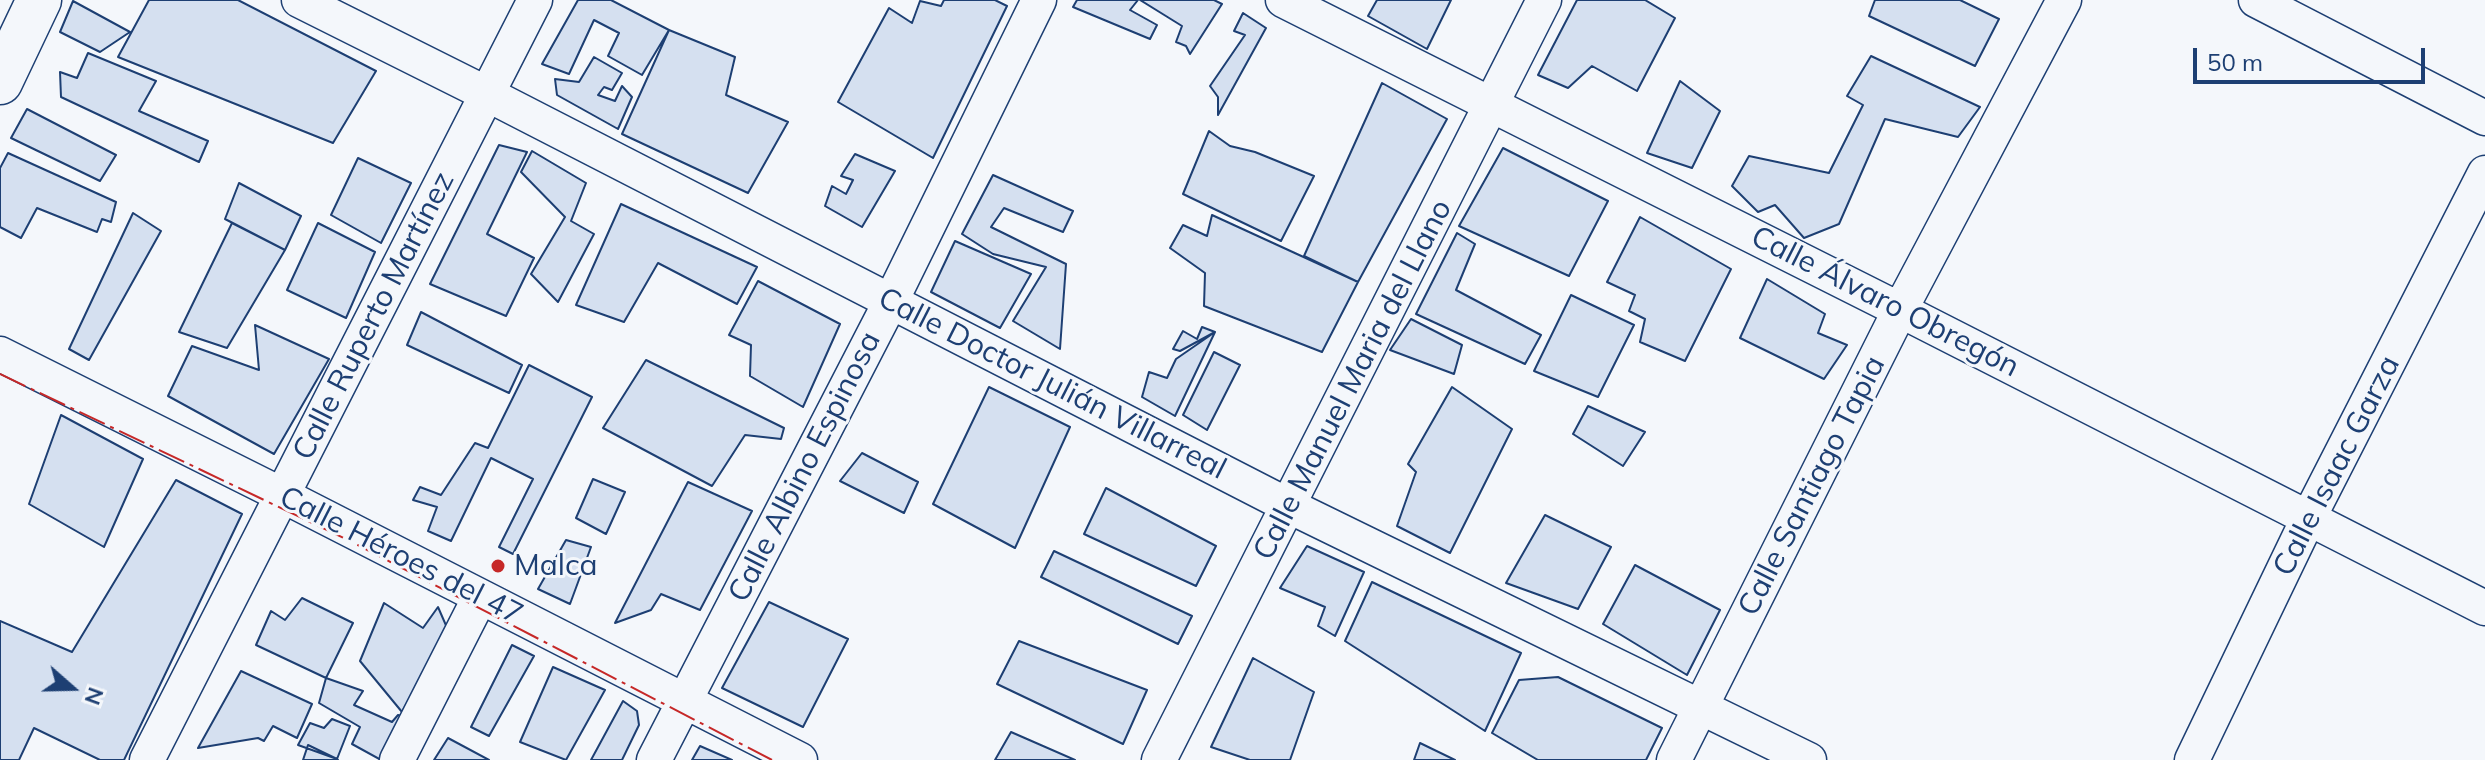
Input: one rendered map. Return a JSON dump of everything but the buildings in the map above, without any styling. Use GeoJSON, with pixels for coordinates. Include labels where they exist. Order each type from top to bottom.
{"type":"FeatureCollection","features":[{"type":"Feature","properties":{"kind":"main road"},"geometry":{"type":"LineString","coordinates":[[0,82],[39,0]]}},
{"type":"Feature","properties":{"kind":"street","name":"Calle Doctor Julián Villarreal"},"geometry":{"type":"LineString","coordinates":[[299,0],[1289,506],[1809,760]]}},
{"type":"Feature","properties":{"kind":"street","name":"Calle Ruperto Martínez"},"geometry":{"type":"LineString","coordinates":[[147,760],[535,0]]}},
{"type":"Feature","properties":{"kind":"street","name":"Calle Albino Espinosa"},"geometry":{"type":"LineString","coordinates":[[654,760],[891,301],[1039,0]]}},
{"type":"Feature","properties":{"kind":"street","name":"Calle Álvaro Obregón"},"geometry":{"type":"LineString","coordinates":[[1283,0],[2485,608]]}},
{"type":"Feature","properties":{"kind":"street","name":"Calle Manuel Maria del Llano"},"geometry":{"type":"LineString","coordinates":[[1159,760],[1544,0]]}},
{"type":"Feature","properties":{"kind":"street","name":"Calle Santiago Tapia"},"geometry":{"type":"LineString","coordinates":[[1674,760],[1900,310],[2064,0]]}},
{"type":"Feature","properties":{"kind":"street"},"geometry":{"type":"LineString","coordinates":[[2256,0],[2485,118]]}},
{"type":"Feature","properties":{"kind":"street","name":"Calle Isaac Garza"},"geometry":{"type":"LineString","coordinates":[[2192,760],[2308,519],[2485,173]]}},
{"type":"Feature","properties":{"kind":"street","name":"Calle Héroes del 47"},"geometry":{"type":"LineString","coordinates":[[0,354],[800,760]]}},
{"type":"Feature","properties":{"kind":"street"},"geometry":{"type":"LineString","coordinates":[[397,760],[480,597]]}},
{"type":"Feature","properties":{"kind":"power"},"geometry":{"type":"LineString","coordinates":[[0,374],[350,541],[772,760]]}},
{"type":"Feature","properties":{"kind":"place","name":"Malca"},"geometry":{"type":"Point","coordinates":[498,566]}}]}
